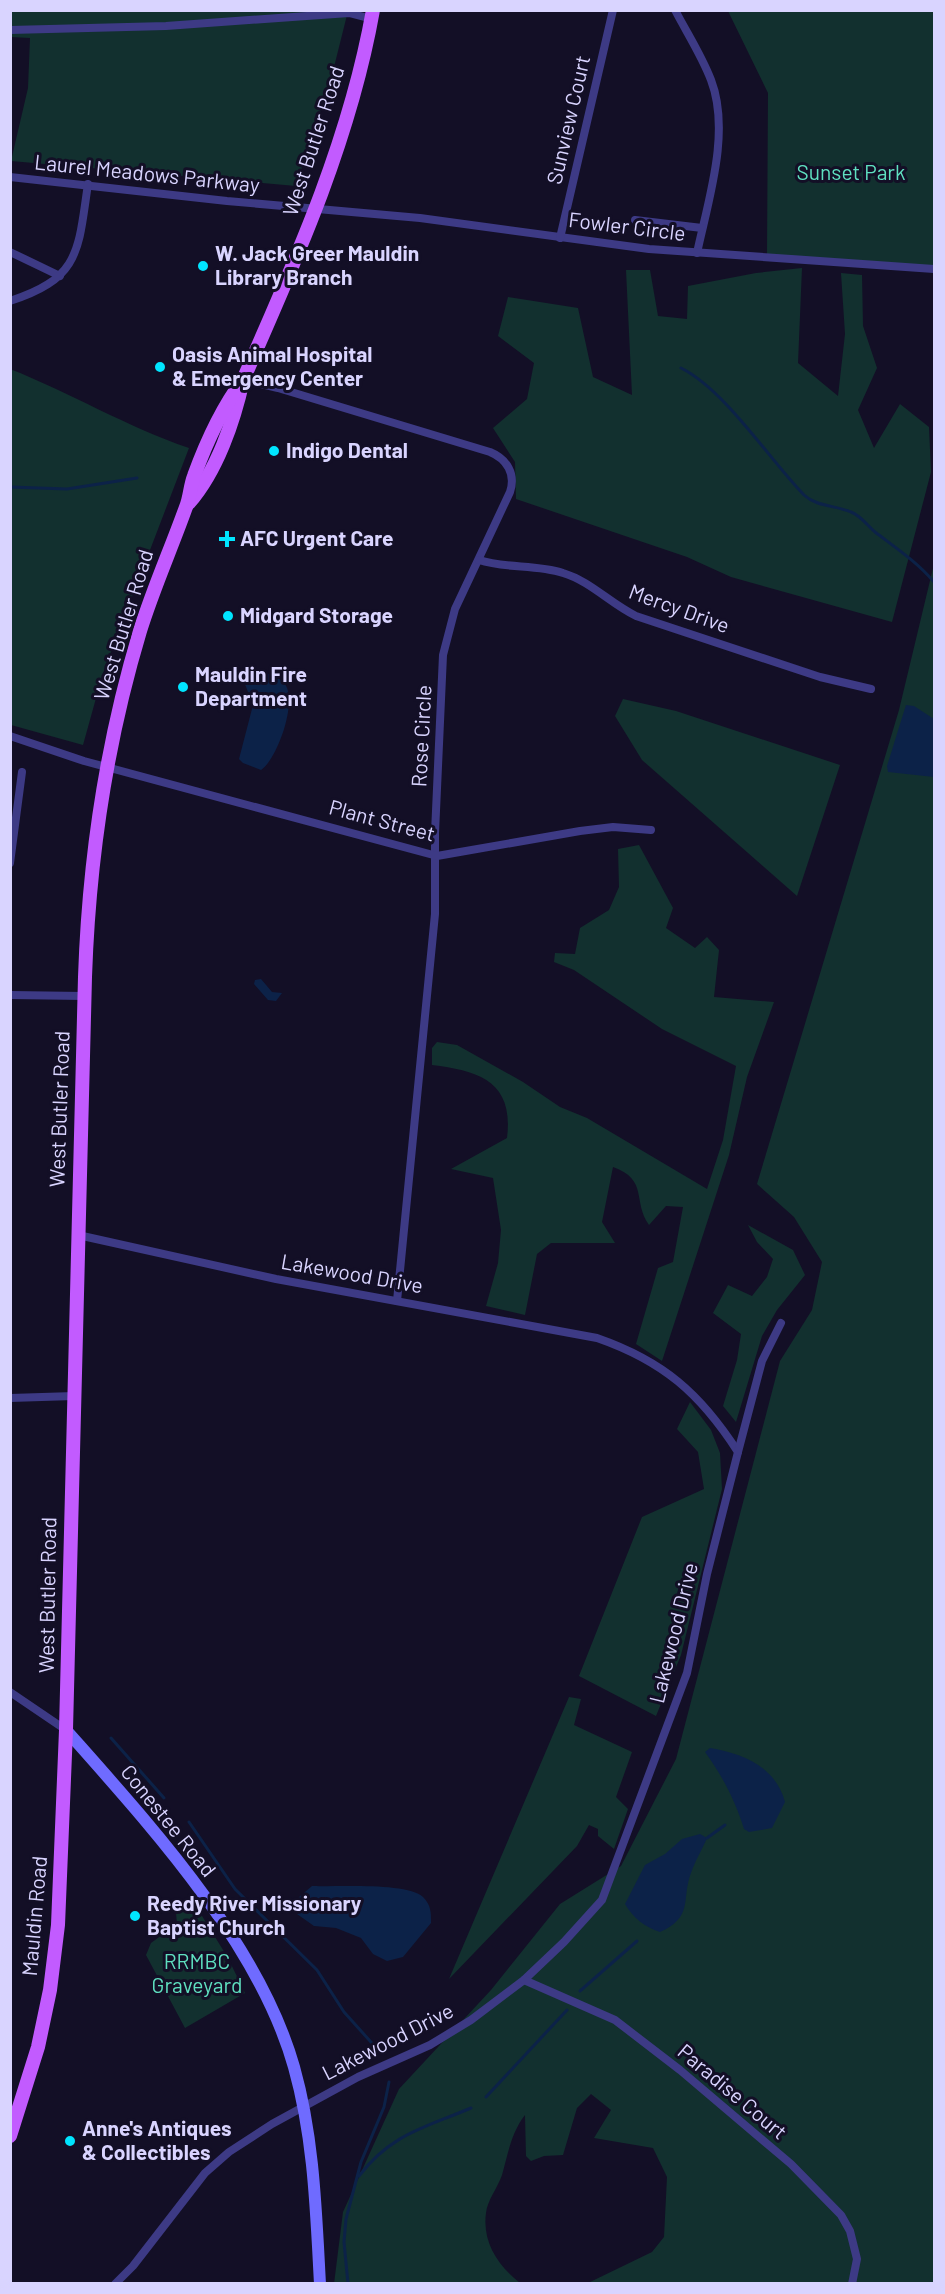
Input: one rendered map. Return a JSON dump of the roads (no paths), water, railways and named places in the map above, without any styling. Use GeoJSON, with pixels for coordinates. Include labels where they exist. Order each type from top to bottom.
{"type":"FeatureCollection","features":[{"type":"Feature","properties":{"kind":"main road","name":"West Butler Road"},"geometry":{"type":"LineString","coordinates":[[66,1730],[84,996],[91,869],[108,767],[117,719],[141,630],[188,504],[193,478],[227,402],[243,380],[317,207],[356,88],[372,15]]}},
{"type":"Feature","properties":{"kind":"main road","name":"Conestee Road"},"geometry":{"type":"LineString","coordinates":[[66,1730],[154,1832],[241,1950],[261,1984],[294,2067],[302,2107],[311,2156],[320,2283]]}},
{"type":"Feature","properties":{"kind":"main road","name":"Mauldin Road"},"geometry":{"type":"LineString","coordinates":[[10,2136],[38,2047],[55,1956],[61,1880],[66,1730]]}},
{"type":"Feature","properties":{"kind":"street","name":"Sunview Court"},"geometry":{"type":"LineString","coordinates":[[560,238],[613,10]]}},
{"type":"Feature","properties":{"kind":"street"},"geometry":{"type":"LineString","coordinates":[[675,10],[712,81],[719,128],[714,176],[697,254]]}},
{"type":"Feature","properties":{"kind":"street"},"geometry":{"type":"LineString","coordinates":[[10,30],[166,26],[349,13],[372,15]]}},
{"type":"Feature","properties":{"kind":"street","name":"Laurel Meadows Parkway"},"geometry":{"type":"LineString","coordinates":[[10,177],[226,201],[317,207]]}},
{"type":"Feature","properties":{"kind":"street"},"geometry":{"type":"LineString","coordinates":[[10,301],[37,292],[60,276],[76,252],[88,184]]}},
{"type":"Feature","properties":{"kind":"street","name":"Fowler Circle"},"geometry":{"type":"LineString","coordinates":[[317,207],[697,254],[934,269]]}},
{"type":"Feature","properties":{"kind":"street"},"geometry":{"type":"LineString","coordinates":[[635,220],[702,228]]}},
{"type":"Feature","properties":{"kind":"street"},"geometry":{"type":"LineString","coordinates":[[10,252],[60,276]]}},
{"type":"Feature","properties":{"kind":"street","name":"Rose Circle"},"geometry":{"type":"LineString","coordinates":[[243,380],[278,387],[496,454],[510,469],[511,487],[455,609],[444,649],[436,803],[435,914],[421,1075],[397,1301]]}},
{"type":"Feature","properties":{"kind":"street","name":"Mercy Drive"},"geometry":{"type":"LineString","coordinates":[[479,560],[496,566],[562,573],[582,581],[617,607],[636,616],[820,677],[871,689]]}},
{"type":"Feature","properties":{"kind":"street","name":"Plant Street"},"geometry":{"type":"LineString","coordinates":[[10,736],[108,767],[436,856],[580,831],[614,827],[651,830]]}},
{"type":"Feature","properties":{"kind":"street"},"geometry":{"type":"LineString","coordinates":[[10,863],[22,772]]}},
{"type":"Feature","properties":{"kind":"street"},"geometry":{"type":"LineString","coordinates":[[10,995],[84,996]]}},
{"type":"Feature","properties":{"kind":"street","name":"Lakewood Drive"},"geometry":{"type":"LineString","coordinates":[[78,1235],[276,1279],[563,1331],[619,1346],[653,1364],[689,1389],[708,1408],[738,1452],[707,1574],[687,1673],[602,1900],[590,1915],[524,1980],[456,2030],[302,2107],[258,2133],[212,2166],[133,2266],[115,2283]]}},
{"type":"Feature","properties":{"kind":"street"},"geometry":{"type":"LineString","coordinates":[[738,1452],[762,1361],[781,1323]]}},
{"type":"Feature","properties":{"kind":"street"},"geometry":{"type":"LineString","coordinates":[[10,1398],[74,1396]]}},
{"type":"Feature","properties":{"kind":"street"},"geometry":{"type":"LineString","coordinates":[[10,1692],[66,1730]]}},
{"type":"Feature","properties":{"kind":"street","name":"Paradise Court"},"geometry":{"type":"LineString","coordinates":[[524,1980],[615,2020],[680,2070],[790,2164],[841,2215],[850,2231],[857,2259],[852,2283]]}},
{"type":"Feature","properties":{"kind":"water"},"geometry":{"type":"Polygon","coordinates":[[[254,669],[281,680],[288,691],[289,702],[288,715],[279,742],[267,764],[261,770],[239,759],[253,705],[243,679],[247,671],[254,669]]]}},
{"type":"Feature","properties":{"kind":"water"},"geometry":{"type":"Polygon","coordinates":[[[906,705],[914,706],[934,719],[934,777],[888,772],[887,766],[906,705]]]}},
{"type":"Feature","properties":{"kind":"water"},"geometry":{"type":"Polygon","coordinates":[[[261,979],[272,992],[282,993],[276,1001],[268,1000],[254,984],[255,980],[261,979]]]}},
{"type":"Feature","properties":{"kind":"water"},"geometry":{"type":"Polygon","coordinates":[[[710,1748],[745,1758],[766,1771],[774,1780],[785,1802],[772,1828],[749,1832],[744,1829],[728,1789],[705,1752],[710,1748]]]}},
{"type":"Feature","properties":{"kind":"water"},"geometry":{"type":"Polygon","coordinates":[[[700,1834],[707,1838],[688,1882],[682,1914],[671,1926],[660,1932],[649,1927],[636,1918],[625,1904],[645,1865],[665,1854],[682,1839],[700,1834]]]}},
{"type":"Feature","properties":{"kind":"water"},"geometry":{"type":"Polygon","coordinates":[[[312,1886],[387,1887],[415,1892],[428,1903],[431,1923],[403,1957],[387,1961],[373,1954],[361,1938],[336,1928],[314,1926],[297,1914],[298,1898],[312,1886]]]}},
{"type":"Feature","properties":{"kind":"waterway"},"geometry":{"type":"LineString","coordinates":[[681,368],[697,378],[730,408],[804,495],[820,504],[854,513],[934,582]]}},
{"type":"Feature","properties":{"kind":"waterway"},"geometry":{"type":"LineString","coordinates":[[10,487],[67,489],[137,478]]}},
{"type":"Feature","properties":{"kind":"waterway"},"geometry":{"type":"LineString","coordinates":[[111,1738],[164,1798]]}},
{"type":"Feature","properties":{"kind":"waterway"},"geometry":{"type":"LineString","coordinates":[[189,1822],[235,1889],[317,1970],[344,2012],[379,2051]]}},
{"type":"Feature","properties":{"kind":"waterway"},"geometry":{"type":"LineString","coordinates":[[707,1838],[725,1825]]}},
{"type":"Feature","properties":{"kind":"waterway"},"geometry":{"type":"LineString","coordinates":[[580,1991],[637,1941]]}},
{"type":"Feature","properties":{"kind":"waterway"},"geometry":{"type":"LineString","coordinates":[[486,2097],[567,2010]]}},
{"type":"Feature","properties":{"kind":"waterway"},"geometry":{"type":"LineString","coordinates":[[348,2284],[344,2242],[346,2219],[361,2162],[384,2107],[389,2082]]}},
{"type":"Feature","properties":{"kind":"waterway"},"geometry":{"type":"LineString","coordinates":[[359,2176],[383,2150],[396,2141],[423,2127],[471,2108]]}},
{"type":"Feature","properties":{"kind":"place","name":"W. Jack Greer Mauldin Library Branch"},"geometry":{"type":"Point","coordinates":[203,266]}},
{"type":"Feature","properties":{"kind":"place","name":"Oasis Animal Hospital & Emergency Center"},"geometry":{"type":"Point","coordinates":[160,367]}},
{"type":"Feature","properties":{"kind":"place","name":"Indigo Dental"},"geometry":{"type":"Point","coordinates":[274,451]}},
{"type":"Feature","properties":{"kind":"place","name":"AFC Urgent Care"},"geometry":{"type":"Point","coordinates":[227,539]}},
{"type":"Feature","properties":{"kind":"place","name":"Midgard Storage"},"geometry":{"type":"Point","coordinates":[228,616]}},
{"type":"Feature","properties":{"kind":"place","name":"Mauldin Fire Department"},"geometry":{"type":"Point","coordinates":[183,687]}},
{"type":"Feature","properties":{"kind":"place","name":"Reedy River Missionary Baptist Church"},"geometry":{"type":"Point","coordinates":[135,1916]}},
{"type":"Feature","properties":{"kind":"place","name":"Anne's Antiques & Collectibles"},"geometry":{"type":"Point","coordinates":[70,2141]}},
{"type":"Feature","properties":{"kind":"park label","name":"Sunset Park"},"geometry":{"type":"Point","coordinates":[851,173]}},
{"type":"Feature","properties":{"kind":"park label","name":"RRMBC Graveyard"},"geometry":{"type":"Point","coordinates":[197,1974]}}]}
